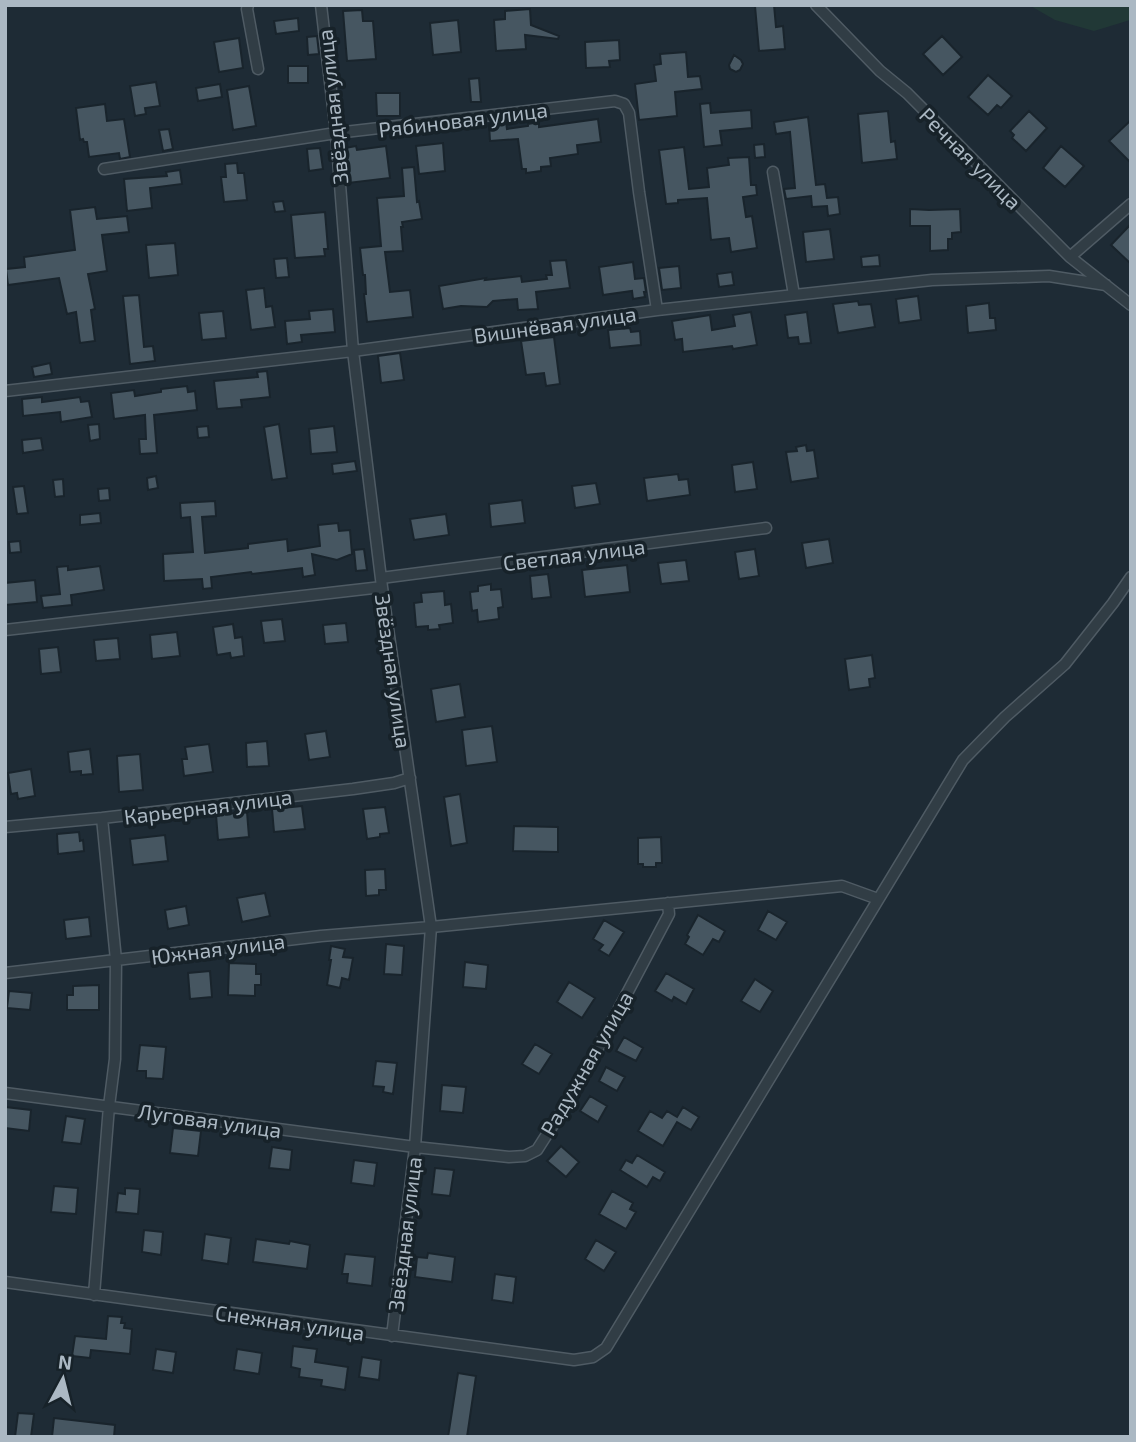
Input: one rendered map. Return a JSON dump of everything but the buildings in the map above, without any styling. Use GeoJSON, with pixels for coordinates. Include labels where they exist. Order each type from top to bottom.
{"type":"FeatureCollection","features":[{"type":"Feature","properties":{"kind":"street"},"geometry":{"type":"LineString","coordinates":[[248,5],[258,69]]}},
{"type":"Feature","properties":{"kind":"street","name":"Звёздная улица"},"geometry":{"type":"LineString","coordinates":[[321,5],[336,133],[353,351],[382,582],[431,927],[415,1147],[392,1336]]}},
{"type":"Feature","properties":{"kind":"street","name":"Речная улица"},"geometry":{"type":"LineString","coordinates":[[816,5],[880,71],[908,93],[1070,257],[1131,305]]}},
{"type":"Feature","properties":{"kind":"street","name":"Рябиновая улица"},"geometry":{"type":"LineString","coordinates":[[104,169],[336,133],[615,101],[624,104],[629,113],[657,310]]}},
{"type":"Feature","properties":{"kind":"street"},"geometry":{"type":"LineString","coordinates":[[773,172],[794,295]]}},
{"type":"Feature","properties":{"kind":"street"},"geometry":{"type":"LineString","coordinates":[[1070,257],[1131,204]]}},
{"type":"Feature","properties":{"kind":"street","name":"Вишнёвая улица"},"geometry":{"type":"LineString","coordinates":[[5,391],[353,351],[657,310],[932,280],[1049,276],[1106,285]]}},
{"type":"Feature","properties":{"kind":"street","name":"Светлая улица"},"geometry":{"type":"LineString","coordinates":[[5,630],[382,582],[766,528]]}},
{"type":"Feature","properties":{"kind":"street"},"geometry":{"type":"LineString","coordinates":[[878,899],[964,760],[1005,717],[1065,664],[1131,577]]}},
{"type":"Feature","properties":{"kind":"street","name":"Карьерная улица"},"geometry":{"type":"LineString","coordinates":[[5,827],[353,789],[410,778]]}},
{"type":"Feature","properties":{"kind":"street"},"geometry":{"type":"LineString","coordinates":[[94,1295],[115,1059],[116,960],[102,818]]}},
{"type":"Feature","properties":{"kind":"street","name":"Южная улица"},"geometry":{"type":"LineString","coordinates":[[5,973],[321,936],[842,886],[878,899]]}},
{"type":"Feature","properties":{"kind":"street","name":"Снежная улица"},"geometry":{"type":"LineString","coordinates":[[5,1282],[575,1360],[593,1357],[606,1348],[878,899]]}},
{"type":"Feature","properties":{"kind":"street","name":"Радужная улица"},"geometry":{"type":"LineString","coordinates":[[415,1147],[509,1157],[525,1156],[537,1150],[579,1084],[668,914],[668,902]]}},
{"type":"Feature","properties":{"kind":"street","name":"Луговая улица"},"geometry":{"type":"LineString","coordinates":[[5,1093],[415,1147]]}},
{"type":"Feature","properties":{"kind":"green space"},"geometry":{"type":"Polygon","coordinates":[[[1029,5],[1131,5],[1130,20],[1094,31],[1055,20],[1029,5]]]}}]}
